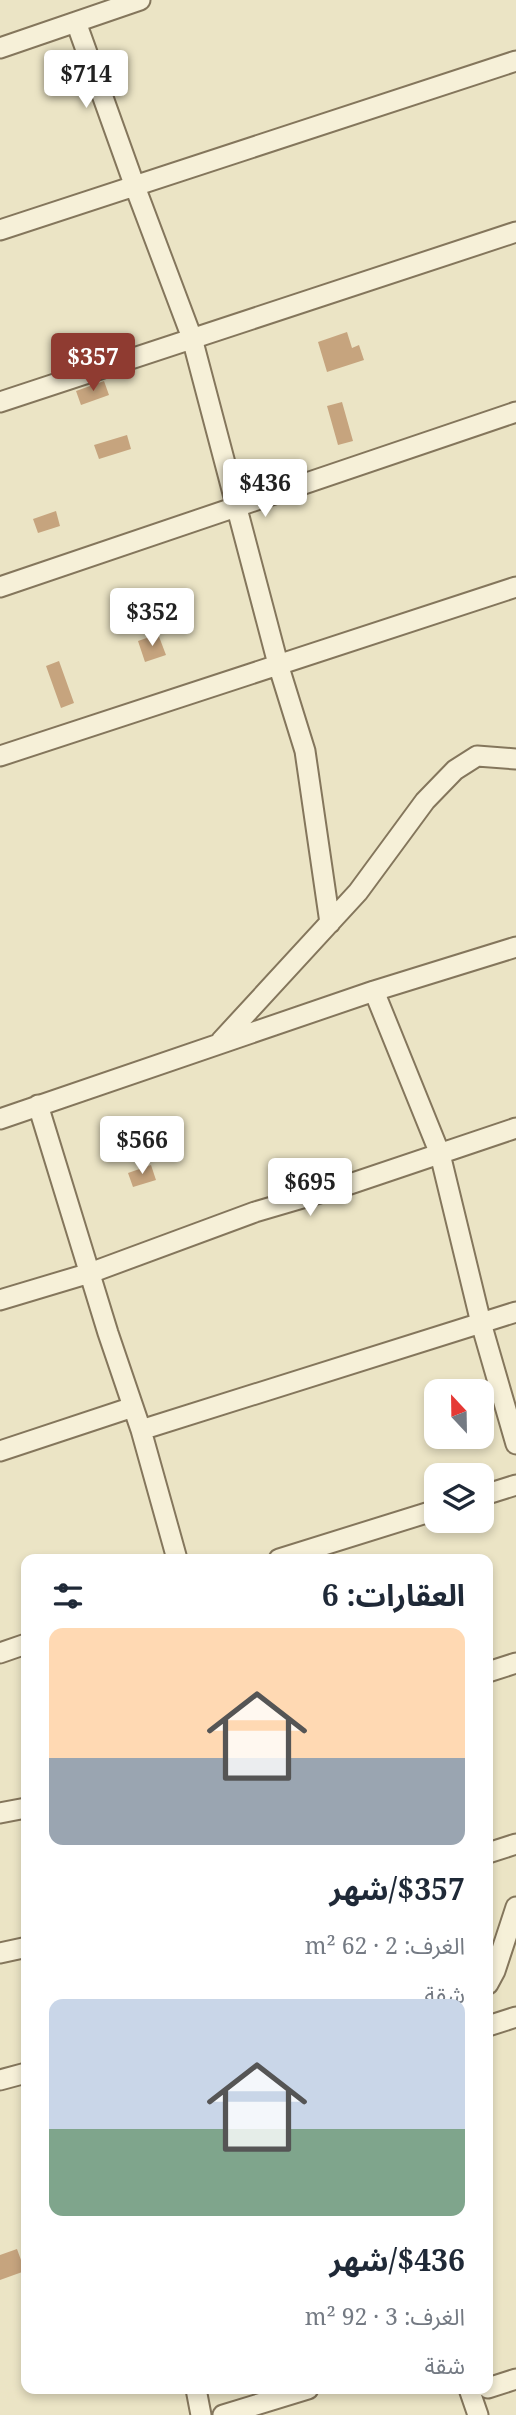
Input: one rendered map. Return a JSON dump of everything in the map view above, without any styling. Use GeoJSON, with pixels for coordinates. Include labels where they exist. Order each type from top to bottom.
{"type":"FeatureCollection","features":[{"type":"Feature","properties":{"kind":"street"},"geometry":{"type":"LineString","coordinates":[[0,48],[140,0]]}},
{"type":"Feature","properties":{"kind":"street"},"geometry":{"type":"LineString","coordinates":[[76,22],[192,338],[278,664],[305,751],[330,923]]}},
{"type":"Feature","properties":{"kind":"street"},"geometry":{"type":"LineString","coordinates":[[0,230],[516,61]]}},
{"type":"Feature","properties":{"kind":"street"},"geometry":{"type":"LineString","coordinates":[[0,402],[516,232]]}},
{"type":"Feature","properties":{"kind":"street"},"geometry":{"type":"LineString","coordinates":[[0,587],[516,412]]}},
{"type":"Feature","properties":{"kind":"street"},"geometry":{"type":"LineString","coordinates":[[0,755],[516,587]]}},
{"type":"Feature","properties":{"kind":"street"},"geometry":{"type":"LineString","coordinates":[[218,1044],[358,892],[425,801],[455,770],[477,757],[516,760]]}},
{"type":"Feature","properties":{"kind":"street"},"geometry":{"type":"LineString","coordinates":[[0,1119],[374,991],[516,947]]}},
{"type":"Feature","properties":{"kind":"street"},"geometry":{"type":"LineString","coordinates":[[374,991],[440,1154],[481,1323],[516,1444]]}},
{"type":"Feature","properties":{"kind":"street"},"geometry":{"type":"LineString","coordinates":[[38,1105],[108,1334],[141,1430],[176,1554]]}},
{"type":"Feature","properties":{"kind":"street"},"geometry":{"type":"LineString","coordinates":[[0,1300],[90,1273],[255,1212],[359,1182],[516,1128]]}},
{"type":"Feature","properties":{"kind":"street"},"geometry":{"type":"LineString","coordinates":[[141,1430],[516,1311]]}},
{"type":"Feature","properties":{"kind":"street"},"geometry":{"type":"LineString","coordinates":[[0,1451],[133,1406]]}},
{"type":"Feature","properties":{"kind":"street"},"geometry":{"type":"LineString","coordinates":[[494,1492],[516,1485]]}},
{"type":"Feature","properties":{"kind":"street"},"geometry":{"type":"LineString","coordinates":[[295,1554],[424,1514]]}},
{"type":"Feature","properties":{"kind":"street"},"geometry":{"type":"LineString","coordinates":[[0,1653],[21,1646]]}},
{"type":"Feature","properties":{"kind":"street"},"geometry":{"type":"LineString","coordinates":[[493,1670],[516,1663]]}},
{"type":"Feature","properties":{"kind":"street"},"geometry":{"type":"LineString","coordinates":[[0,1813],[21,1809]]}},
{"type":"Feature","properties":{"kind":"street"},"geometry":{"type":"LineString","coordinates":[[493,1851],[516,1844]]}},
{"type":"Feature","properties":{"kind":"street"},"geometry":{"type":"LineString","coordinates":[[493,1975],[516,1907]]}},
{"type":"Feature","properties":{"kind":"street"},"geometry":{"type":"LineString","coordinates":[[0,1953],[21,1950]]}},
{"type":"Feature","properties":{"kind":"street"},"geometry":{"type":"LineString","coordinates":[[493,2024],[516,2017]]}},
{"type":"Feature","properties":{"kind":"street"},"geometry":{"type":"LineString","coordinates":[[0,2080],[21,2074]]}},
{"type":"Feature","properties":{"kind":"street"},"geometry":{"type":"LineString","coordinates":[[493,2386],[516,2379]]}},
{"type":"Feature","properties":{"kind":"street"},"geometry":{"type":"LineString","coordinates":[[198,2394],[201,2415]]}},
{"type":"Feature","properties":{"kind":"street"},"geometry":{"type":"LineString","coordinates":[[223,2415],[292,2394]]}},
{"type":"Feature","properties":{"kind":"street"},"geometry":{"type":"LineString","coordinates":[[478,2394],[478,2415]]}},
{"type":"Feature","properties":{"kind":"building"},"geometry":{"type":"Polygon","coordinates":[[[347,332],[352,348],[359,345],[364,360],[327,372],[318,342],[347,332]]]}},
{"type":"Feature","properties":{"kind":"building"},"geometry":{"type":"Polygon","coordinates":[[[104,381],[109,395],[81,405],[76,391],[104,381]]]}},
{"type":"Feature","properties":{"kind":"building"},"geometry":{"type":"Polygon","coordinates":[[[342,402],[353,441],[338,445],[327,406],[342,402]]]}},
{"type":"Feature","properties":{"kind":"building"},"geometry":{"type":"Polygon","coordinates":[[[127,435],[131,449],[99,459],[94,445],[127,435]]]}},
{"type":"Feature","properties":{"kind":"building"},"geometry":{"type":"Polygon","coordinates":[[[56,511],[60,526],[38,533],[33,519],[56,511]]]}},
{"type":"Feature","properties":{"kind":"building"},"geometry":{"type":"Polygon","coordinates":[[[158,634],[166,655],[145,662],[138,641],[158,634]]]}},
{"type":"Feature","properties":{"kind":"building"},"geometry":{"type":"Polygon","coordinates":[[[59,661],[74,703],[61,708],[46,666],[59,661]]]}},
{"type":"Feature","properties":{"kind":"building"},"geometry":{"type":"Polygon","coordinates":[[[151,1165],[156,1180],[133,1187],[128,1173],[151,1165]]]}},
{"type":"Feature","properties":{"kind":"building"},"geometry":{"type":"Polygon","coordinates":[[[17,2249],[21,2272],[0,2280],[0,2255],[17,2249]]]}}]}
